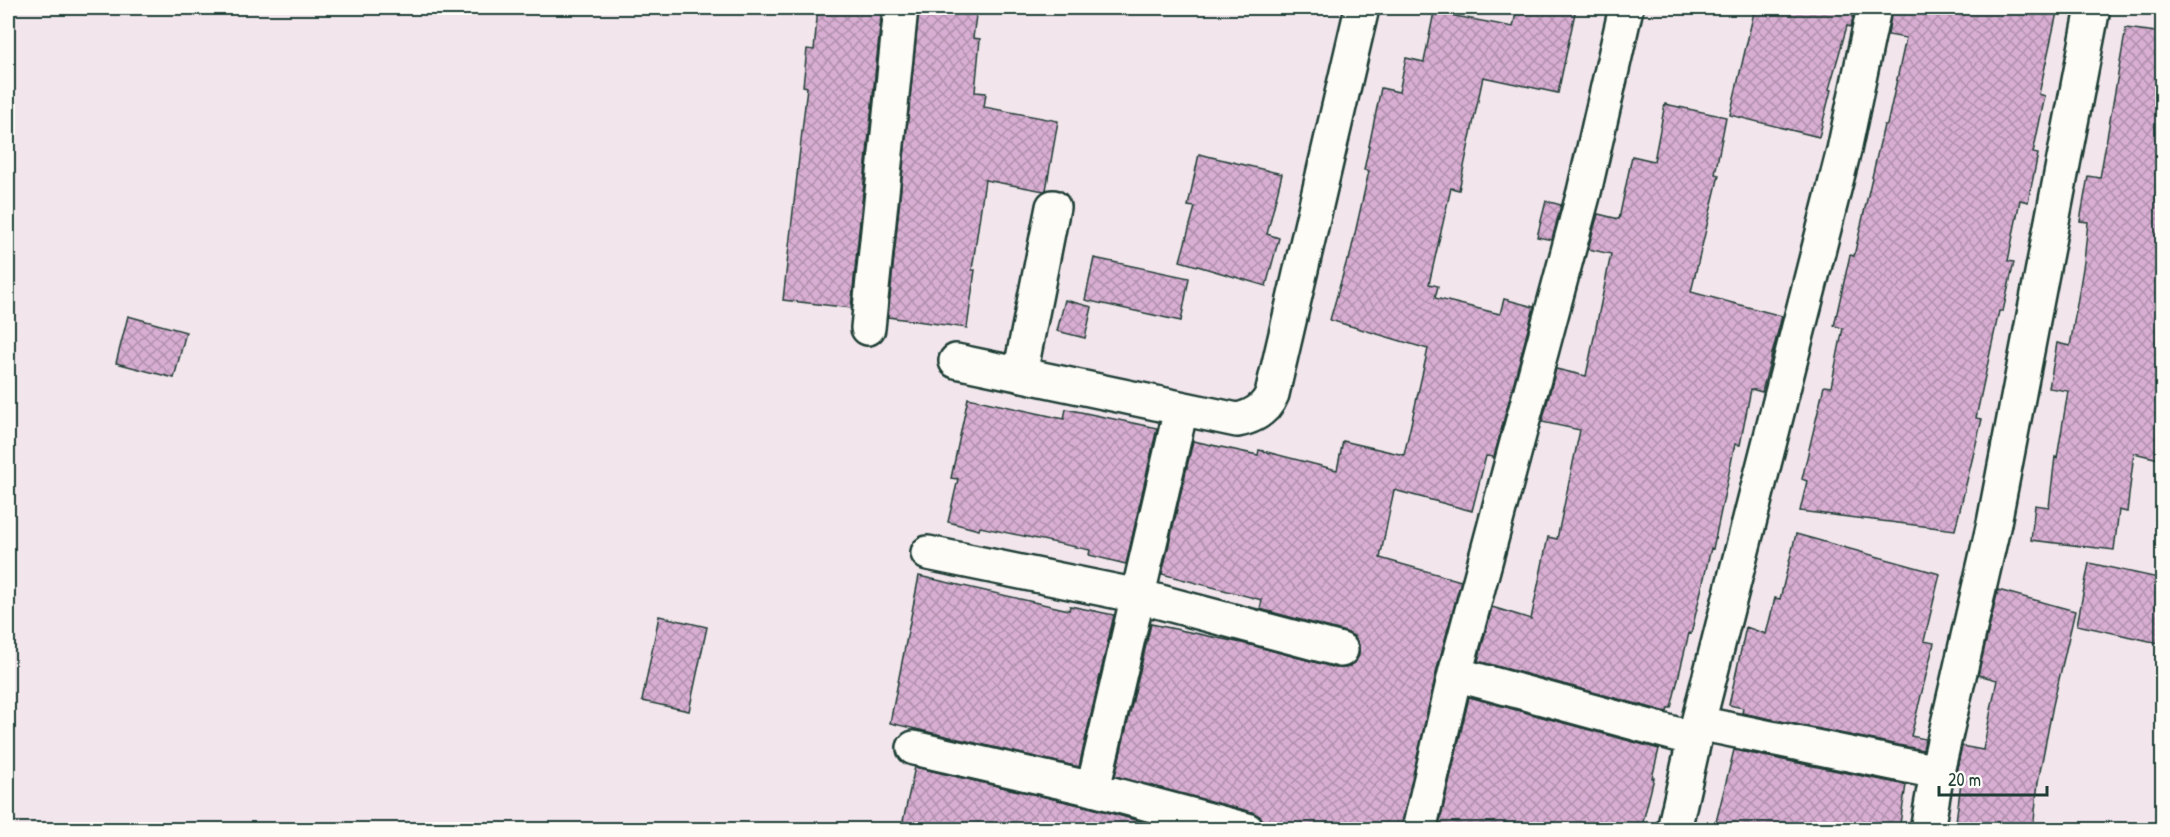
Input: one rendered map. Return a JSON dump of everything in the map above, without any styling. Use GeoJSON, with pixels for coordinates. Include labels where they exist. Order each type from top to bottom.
{"type":"FeatureCollection","features":[{"type":"Feature","properties":{"kind":"street"},"geometry":{"type":"LineString","coordinates":[[868,328],[901,8]]}},
{"type":"Feature","properties":{"kind":"street"},"geometry":{"type":"LineString","coordinates":[[956,361],[1237,420],[1258,412],[1269,403],[1362,8]]}},
{"type":"Feature","properties":{"kind":"street"},"geometry":{"type":"LineString","coordinates":[[1419,830],[1455,674],[1584,192],[1626,8]]}},
{"type":"Feature","properties":{"kind":"street"},"geometry":{"type":"LineString","coordinates":[[1674,830],[1696,731],[1844,150],[1874,8]]}},
{"type":"Feature","properties":{"kind":"street"},"geometry":{"type":"LineString","coordinates":[[1927,830],[1937,772],[1994,523],[2093,8]]}},
{"type":"Feature","properties":{"kind":"street"},"geometry":{"type":"LineString","coordinates":[[1020,375],[1053,207]]}},
{"type":"Feature","properties":{"kind":"street"},"geometry":{"type":"LineString","coordinates":[[1093,789],[1181,409]]}},
{"type":"Feature","properties":{"kind":"street"},"geometry":{"type":"LineString","coordinates":[[928,553],[1138,596],[1341,650]]}},
{"type":"Feature","properties":{"kind":"street"},"geometry":{"type":"LineString","coordinates":[[1455,674],[1696,731],[1937,772]]}},
{"type":"Feature","properties":{"kind":"street"},"geometry":{"type":"LineString","coordinates":[[914,748],[1093,789],[1247,830]]}},
{"type":"Feature","properties":{"kind":"building"},"geometry":{"type":"Polygon","coordinates":[[[818,8],[882,8],[851,308],[783,300],[807,87],[803,86],[807,49],[814,50],[818,8]]]}},
{"type":"Feature","properties":{"kind":"building"},"geometry":{"type":"Polygon","coordinates":[[[919,8],[977,8],[973,38],[980,39],[975,92],[986,93],[984,107],[1058,121],[1046,190],[985,180],[972,270],[975,270],[967,328],[888,317],[919,8]]]}},
{"type":"Feature","properties":{"kind":"building"},"geometry":{"type":"Polygon","coordinates":[[[1517,8],[1576,8],[1558,93],[1483,77],[1459,190],[1451,188],[1429,284],[1438,286],[1435,298],[1500,314],[1504,299],[1534,307],[1494,457],[1486,456],[1472,511],[1394,490],[1380,558],[1461,581],[1437,669],[1401,830],[1265,830],[1261,817],[1252,812],[1115,776],[1151,624],[1251,645],[1336,668],[1346,668],[1355,663],[1359,655],[1359,645],[1354,636],[1346,632],[1260,609],[1262,600],[1162,574],[1193,441],[1258,455],[1259,450],[1337,470],[1343,441],[1404,455],[1428,349],[1330,320],[1347,260],[1349,260],[1369,171],[1364,170],[1381,88],[1399,92],[1406,58],[1424,62],[1434,12],[1513,27],[1517,8]]]}},
{"type":"Feature","properties":{"kind":"building"},"geometry":{"type":"Polygon","coordinates":[[[1755,8],[1855,8],[1851,27],[1847,26],[1829,89],[1831,90],[1819,137],[1730,115],[1755,8]]]}},
{"type":"Feature","properties":{"kind":"building"},"geometry":{"type":"Polygon","coordinates":[[[1892,8],[2058,8],[2039,94],[2045,96],[2033,153],[2038,154],[2028,202],[2020,200],[2008,261],[2014,262],[2003,311],[1999,311],[1976,418],[1982,419],[1955,530],[1800,511],[1807,481],[1802,479],[1824,386],[1831,387],[1843,328],[1834,326],[1850,255],[1854,256],[1884,125],[1887,125],[1906,38],[1888,35],[1892,8]]]}},
{"type":"Feature","properties":{"kind":"building"},"geometry":{"type":"Polygon","coordinates":[[[2126,28],[2163,33],[2163,460],[2134,453],[2127,512],[2119,510],[2114,550],[2031,540],[2035,505],[2049,507],[2055,457],[2057,458],[2068,391],[2049,388],[2057,343],[2070,346],[2088,222],[2080,221],[2088,176],[2100,178],[2126,28]]]}},
{"type":"Feature","properties":{"kind":"building"},"geometry":{"type":"Polygon","coordinates":[[[1665,104],[1726,117],[1715,174],[1719,175],[1691,292],[1782,316],[1762,392],[1751,389],[1740,445],[1735,444],[1713,549],[1711,548],[1671,708],[1668,708],[1667,712],[1478,661],[1492,607],[1531,619],[1548,537],[1557,539],[1580,430],[1542,422],[1556,369],[1586,376],[1611,254],[1588,249],[1598,214],[1619,219],[1632,156],[1654,161],[1665,104]]]}},
{"type":"Feature","properties":{"kind":"building"},"geometry":{"type":"Polygon","coordinates":[[[1199,154],[1282,174],[1267,234],[1279,238],[1266,286],[1180,261],[1195,207],[1188,206],[1199,154]]]}},
{"type":"Feature","properties":{"kind":"building"},"geometry":{"type":"Polygon","coordinates":[[[1546,201],[1561,205],[1552,240],[1537,237],[1546,201]]]}},
{"type":"Feature","properties":{"kind":"building"},"geometry":{"type":"Polygon","coordinates":[[[1094,258],[1189,278],[1181,321],[1085,300],[1094,258]]]}},
{"type":"Feature","properties":{"kind":"building"},"geometry":{"type":"Polygon","coordinates":[[[1065,300],[1092,307],[1085,338],[1057,331],[1065,300]]]}},
{"type":"Feature","properties":{"kind":"building"},"geometry":{"type":"Polygon","coordinates":[[[128,316],[186,332],[174,378],[116,363],[128,316]]]}},
{"type":"Feature","properties":{"kind":"building"},"geometry":{"type":"Polygon","coordinates":[[[968,398],[1064,419],[1066,409],[1157,428],[1126,564],[1089,555],[1090,550],[980,527],[979,530],[948,522],[958,479],[951,478],[968,398]]]}},
{"type":"Feature","properties":{"kind":"building"},"geometry":{"type":"Polygon","coordinates":[[[1796,534],[1940,574],[1924,641],[1934,643],[1911,736],[1925,739],[1923,750],[1742,713],[1743,708],[1729,705],[1746,627],[1766,634],[1775,598],[1780,599],[1796,534]]]}},
{"type":"Feature","properties":{"kind":"building"},"geometry":{"type":"Polygon","coordinates":[[[2089,563],[2163,579],[2163,644],[2077,625],[2089,563]]]}},
{"type":"Feature","properties":{"kind":"building"},"geometry":{"type":"Polygon","coordinates":[[[919,576],[1069,610],[1070,606],[1114,615],[1079,767],[890,723],[919,576]]]}},
{"type":"Feature","properties":{"kind":"building"},"geometry":{"type":"Polygon","coordinates":[[[1998,590],[2075,611],[2038,782],[2033,830],[1955,830],[1962,774],[1956,773],[1962,746],[1983,750],[1997,680],[1978,675],[1998,590]]]}},
{"type":"Feature","properties":{"kind":"building"},"geometry":{"type":"Polygon","coordinates":[[[659,616],[707,627],[689,711],[642,701],[659,616]]]}},
{"type":"Feature","properties":{"kind":"building"},"geometry":{"type":"Polygon","coordinates":[[[1469,697],[1659,749],[1641,830],[1438,830],[1469,697]]]}},
{"type":"Feature","properties":{"kind":"building"},"geometry":{"type":"Polygon","coordinates":[[[1734,750],[1906,785],[1899,830],[1714,830],[1734,750]]]}},
{"type":"Feature","properties":{"kind":"building"},"geometry":{"type":"Polygon","coordinates":[[[915,767],[1088,807],[1172,830],[901,830],[915,767]]]}}]}
